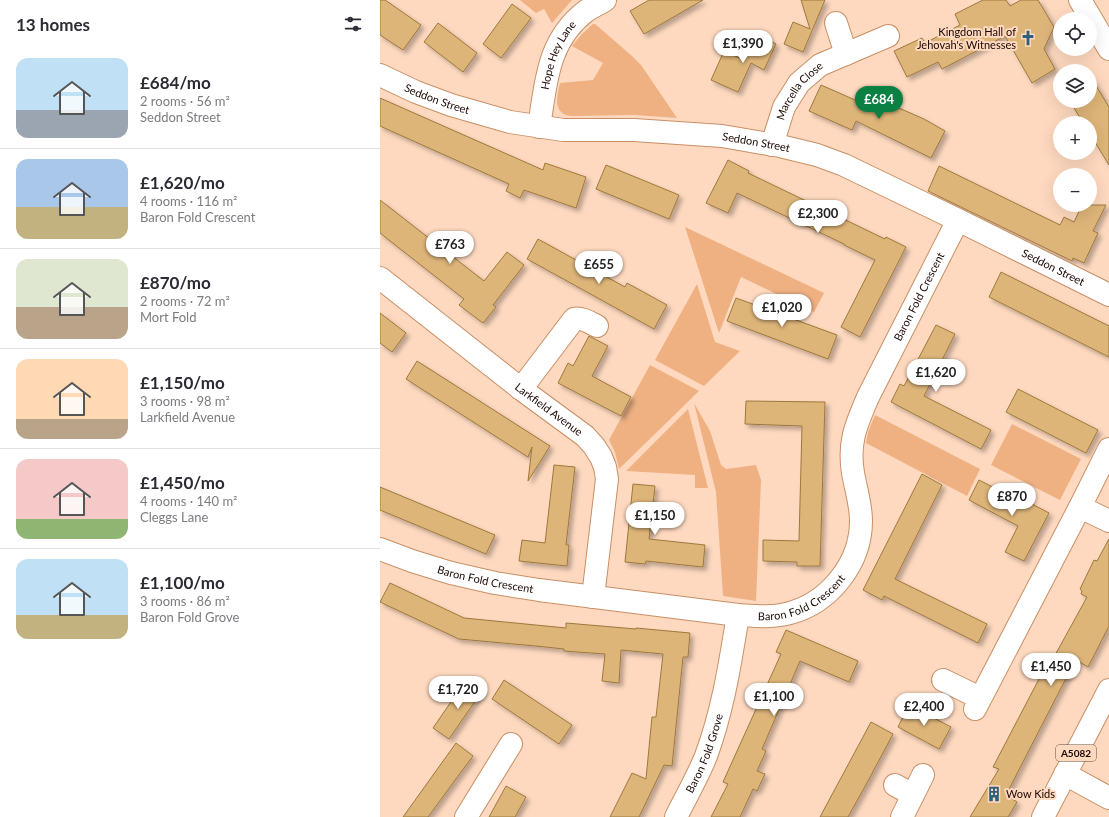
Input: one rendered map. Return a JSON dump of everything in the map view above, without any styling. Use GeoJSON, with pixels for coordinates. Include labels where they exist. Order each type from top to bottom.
{"type":"FeatureCollection","features":[{"type":"Feature","properties":{"kind":"street","name":"Hope Hey Lane"},"geometry":{"type":"LineString","coordinates":[[539,127],[547,75],[554,52],[563,36],[575,21],[586,11],[605,0]]}},
{"type":"Feature","properties":{"kind":"street"},"geometry":{"type":"LineString","coordinates":[[1080,0],[1109,49]]}},
{"type":"Feature","properties":{"kind":"street"},"geometry":{"type":"LineString","coordinates":[[836,24],[846,54]]}},
{"type":"Feature","properties":{"kind":"street","name":"Marcella Close"},"geometry":{"type":"LineString","coordinates":[[772,145],[784,107],[799,82],[820,65],[888,36]]}},
{"type":"Feature","properties":{"kind":"street","name":"Seddon Street"},"geometry":{"type":"LineString","coordinates":[[380,74],[416,92],[451,105],[510,122],[563,130],[634,130],[722,136],[817,155],[844,165],[1109,295]]}},
{"type":"Feature","properties":{"kind":"street","name":"Baron Fold Crescent"},"geometry":{"type":"LineString","coordinates":[[380,549],[451,573],[495,583],[593,597],[738,615],[771,616],[789,614],[805,608],[817,601],[832,588],[845,572],[854,556],[859,541],[861,522],[860,502],[853,474],[851,458],[852,440],[856,423],[958,220]]}},
{"type":"Feature","properties":{"kind":"street","name":"Larkfield Avenue"},"geometry":{"type":"LineString","coordinates":[[380,278],[521,389],[585,436],[594,446],[605,467],[607,479],[593,597]]}},
{"type":"Feature","properties":{"kind":"street"},"geometry":{"type":"LineString","coordinates":[[521,389],[574,319],[582,318],[597,326]]}},
{"type":"Feature","properties":{"kind":"street"},"geometry":{"type":"LineString","coordinates":[[943,680],[978,703],[1109,449]]}},
{"type":"Feature","properties":{"kind":"street"},"geometry":{"type":"LineString","coordinates":[[1080,506],[1109,521]]}},
{"type":"Feature","properties":{"kind":"street","name":"Baron Fold Grove"},"geometry":{"type":"LineString","coordinates":[[676,817],[705,757],[717,721],[726,686],[738,615]]}},
{"type":"Feature","properties":{"kind":"street","name":"A5082"},"geometry":{"type":"LineString","coordinates":[[1043,817],[1109,690]]}},
{"type":"Feature","properties":{"kind":"street"},"geometry":{"type":"LineString","coordinates":[[466,817],[511,755]]}},
{"type":"Feature","properties":{"kind":"street"},"geometry":{"type":"LineString","coordinates":[[1065,774],[1109,798]]}},
{"type":"Feature","properties":{"kind":"street"},"geometry":{"type":"LineString","coordinates":[[902,817],[904,790],[923,775]]}},
{"type":"Feature","properties":{"kind":"shaded area"},"geometry":{"type":"Polygon","coordinates":[[[520,0],[572,0],[552,23],[544,9],[536,13],[520,0]]]}},
{"type":"Feature","properties":{"kind":"shaded area"},"geometry":{"type":"Polygon","coordinates":[[[593,24],[595,24],[641,65],[677,118],[635,115],[572,116],[561,112],[557,104],[560,83],[593,80],[603,63],[572,46],[593,24]]]}},
{"type":"Feature","properties":{"kind":"shaded area"},"geometry":{"type":"Polygon","coordinates":[[[685,227],[824,293],[814,312],[741,277],[719,333],[685,227]]]}},
{"type":"Feature","properties":{"kind":"shaded area"},"geometry":{"type":"Polygon","coordinates":[[[697,284],[715,342],[740,351],[704,386],[655,360],[697,284]]]}},
{"type":"Feature","properties":{"kind":"shaded area"},"geometry":{"type":"Polygon","coordinates":[[[650,365],[699,391],[619,469],[615,452],[609,440],[650,365]]]}},
{"type":"Feature","properties":{"kind":"shaded area"},"geometry":{"type":"Polygon","coordinates":[[[694,403],[710,431],[721,465],[726,469],[756,465],[761,480],[756,601],[723,596],[716,492],[694,403]]]}},
{"type":"Feature","properties":{"kind":"shaded area"},"geometry":{"type":"Polygon","coordinates":[[[688,409],[708,488],[695,488],[695,475],[626,471],[688,409]]]}},
{"type":"Feature","properties":{"kind":"shaded area"},"geometry":{"type":"Polygon","coordinates":[[[875,415],[980,469],[967,496],[866,443],[868,432],[875,415]]]}},
{"type":"Feature","properties":{"kind":"shaded area"},"geometry":{"type":"Polygon","coordinates":[[[1012,424],[1081,459],[1060,500],[991,465],[1012,424]]]}},
{"type":"Feature","properties":{"kind":"building"},"geometry":{"type":"Polygon","coordinates":[[[380,0],[385,0],[421,25],[403,50],[380,35],[380,0]]]}},
{"type":"Feature","properties":{"kind":"building"},"geometry":{"type":"Polygon","coordinates":[[[649,0],[703,0],[644,34],[630,11],[649,0]]]}},
{"type":"Feature","properties":{"kind":"building"},"geometry":{"type":"Polygon","coordinates":[[[801,0],[825,0],[803,52],[784,44],[793,22],[810,29],[801,0]]]}},
{"type":"Feature","properties":{"kind":"building"},"geometry":{"type":"Polygon","coordinates":[[[983,0],[1006,0],[1010,6],[1021,0],[1038,0],[1053,25],[1053,29],[1044,49],[1053,65],[1053,70],[1032,83],[1005,36],[942,69],[938,62],[907,77],[894,51],[922,38],[925,43],[960,25],[955,14],[983,0]]]}},
{"type":"Feature","properties":{"kind":"building"},"geometry":{"type":"Polygon","coordinates":[[[512,4],[531,18],[501,58],[483,44],[512,4]]]}},
{"type":"Feature","properties":{"kind":"building"},"geometry":{"type":"Polygon","coordinates":[[[438,23],[477,53],[463,72],[424,42],[438,23]]]}},
{"type":"Feature","properties":{"kind":"building"},"geometry":{"type":"Polygon","coordinates":[[[757,34],[776,44],[764,70],[751,63],[738,92],[711,80],[724,51],[744,60],[757,34]]]}},
{"type":"Feature","properties":{"kind":"building"},"geometry":{"type":"Polygon","coordinates":[[[821,85],[871,107],[876,98],[924,119],[945,131],[931,158],[856,121],[852,130],[809,111],[821,85]]]}},
{"type":"Feature","properties":{"kind":"building"},"geometry":{"type":"Polygon","coordinates":[[[1097,87],[1109,107],[1109,165],[1097,145],[1097,116],[1079,116],[1074,108],[1097,108],[1097,87]]]}},
{"type":"Feature","properties":{"kind":"building"},"geometry":{"type":"Polygon","coordinates":[[[380,98],[543,170],[545,163],[586,177],[576,208],[524,190],[520,198],[506,191],[509,184],[380,126],[380,98]]]}},
{"type":"Feature","properties":{"kind":"building"},"geometry":{"type":"Polygon","coordinates":[[[728,160],[749,171],[748,173],[885,239],[886,237],[906,247],[860,337],[841,327],[875,260],[737,193],[728,213],[706,203],[728,160]]]}},
{"type":"Feature","properties":{"kind":"building"},"geometry":{"type":"Polygon","coordinates":[[[606,165],[679,195],[669,219],[596,189],[606,165]]]}},
{"type":"Feature","properties":{"kind":"building"},"geometry":{"type":"Polygon","coordinates":[[[939,166],[1060,225],[1064,217],[1074,222],[1079,212],[1097,212],[1097,205],[1106,205],[1093,231],[1098,233],[1084,263],[1073,258],[1072,261],[928,191],[939,166]]]}},
{"type":"Feature","properties":{"kind":"building"},"geometry":{"type":"Polygon","coordinates":[[[380,200],[484,281],[507,252],[524,265],[493,305],[496,307],[483,323],[459,305],[464,299],[380,233],[380,200]]]}},
{"type":"Feature","properties":{"kind":"building"},"geometry":{"type":"Polygon","coordinates":[[[538,239],[625,287],[627,283],[667,305],[654,329],[527,259],[538,239]]]}},
{"type":"Feature","properties":{"kind":"building"},"geometry":{"type":"Polygon","coordinates":[[[1001,272],[1109,326],[1109,357],[989,297],[1001,272]]]}},
{"type":"Feature","properties":{"kind":"building"},"geometry":{"type":"Polygon","coordinates":[[[736,298],[837,335],[828,359],[727,321],[736,298]]]}},
{"type":"Feature","properties":{"kind":"building"},"geometry":{"type":"Polygon","coordinates":[[[380,313],[406,333],[392,352],[380,343],[380,313]]]}},
{"type":"Feature","properties":{"kind":"building"},"geometry":{"type":"Polygon","coordinates":[[[936,325],[955,334],[924,396],[991,430],[981,449],[891,402],[900,384],[904,386],[936,325]]]}},
{"type":"Feature","properties":{"kind":"building"},"geometry":{"type":"Polygon","coordinates":[[[589,336],[608,346],[592,376],[631,397],[621,416],[558,383],[568,363],[573,366],[589,336]]]}},
{"type":"Feature","properties":{"kind":"building"},"geometry":{"type":"Polygon","coordinates":[[[417,361],[550,446],[528,481],[532,447],[528,457],[406,379],[417,361]]]}},
{"type":"Feature","properties":{"kind":"building"},"geometry":{"type":"Polygon","coordinates":[[[1018,389],[1098,430],[1086,453],[1006,412],[1018,389]]]}},
{"type":"Feature","properties":{"kind":"building"},"geometry":{"type":"Polygon","coordinates":[[[746,401],[825,402],[820,566],[797,566],[797,562],[763,561],[763,540],[799,541],[802,426],[745,424],[746,401]]]}},
{"type":"Feature","properties":{"kind":"building"},"geometry":{"type":"Polygon","coordinates":[[[554,465],[575,467],[566,545],[569,545],[567,566],[519,561],[522,540],[545,543],[554,465]]]}},
{"type":"Feature","properties":{"kind":"building"},"geometry":{"type":"Polygon","coordinates":[[[922,474],[942,485],[895,579],[987,624],[978,643],[884,596],[882,600],[863,590],[922,474]]]}},
{"type":"Feature","properties":{"kind":"building"},"geometry":{"type":"Polygon","coordinates":[[[979,480],[1029,506],[1030,503],[1049,513],[1024,561],[1005,552],[1018,526],[969,500],[979,480]]]}},
{"type":"Feature","properties":{"kind":"building"},"geometry":{"type":"Polygon","coordinates":[[[633,484],[655,486],[649,539],[705,545],[703,567],[646,561],[645,564],[625,562],[633,484]]]}},
{"type":"Feature","properties":{"kind":"building"},"geometry":{"type":"Polygon","coordinates":[[[380,487],[495,535],[486,554],[380,510],[380,487]]]}},
{"type":"Feature","properties":{"kind":"building"},"geometry":{"type":"Polygon","coordinates":[[[1109,539],[1109,626],[1088,667],[1076,660],[1061,688],[1006,795],[1017,802],[1008,817],[970,817],[999,769],[993,767],[1051,656],[1054,657],[1087,597],[1081,594],[1082,591],[1080,589],[1094,560],[1097,561],[1109,539]]]}},
{"type":"Feature","properties":{"kind":"building"},"geometry":{"type":"Polygon","coordinates":[[[390,583],[464,618],[566,628],[566,623],[690,633],[688,657],[683,657],[672,766],[664,765],[639,817],[610,817],[632,773],[646,779],[652,717],[656,717],[663,654],[621,650],[619,683],[602,681],[605,654],[564,651],[564,649],[459,639],[380,602],[390,583]]]}},
{"type":"Feature","properties":{"kind":"building"},"geometry":{"type":"Polygon","coordinates":[[[786,630],[858,661],[849,682],[800,661],[762,749],[766,751],[757,771],[765,774],[757,791],[753,789],[740,817],[711,817],[728,784],[723,782],[781,654],[776,652],[786,630]]]}},
{"type":"Feature","properties":{"kind":"building"},"geometry":{"type":"Polygon","coordinates":[[[466,680],[482,691],[449,739],[433,728],[466,680]]]}},
{"type":"Feature","properties":{"kind":"building"},"geometry":{"type":"Polygon","coordinates":[[[504,680],[572,725],[559,744],[492,699],[504,680]]]}},
{"type":"Feature","properties":{"kind":"building"},"geometry":{"type":"Polygon","coordinates":[[[909,705],[951,727],[939,749],[898,727],[909,705]]]}},
{"type":"Feature","properties":{"kind":"building"},"geometry":{"type":"Polygon","coordinates":[[[871,722],[893,734],[868,781],[848,817],[820,817],[871,722]]]}},
{"type":"Feature","properties":{"kind":"building"},"geometry":{"type":"Polygon","coordinates":[[[456,743],[473,756],[428,817],[403,817],[456,743]]]}},
{"type":"Feature","properties":{"kind":"building"},"geometry":{"type":"Polygon","coordinates":[[[506,786],[526,797],[515,817],[489,817],[506,786]]]}},
{"type":"Feature","properties":{"kind":"place","name":"Kingdom Hall of Jehovah's Witnesses"},"geometry":{"type":"Point","coordinates":[1028,38]}},
{"type":"Feature","properties":{"kind":"place","name":"Wow Kids"},"geometry":{"type":"Point","coordinates":[994,794]}}]}
